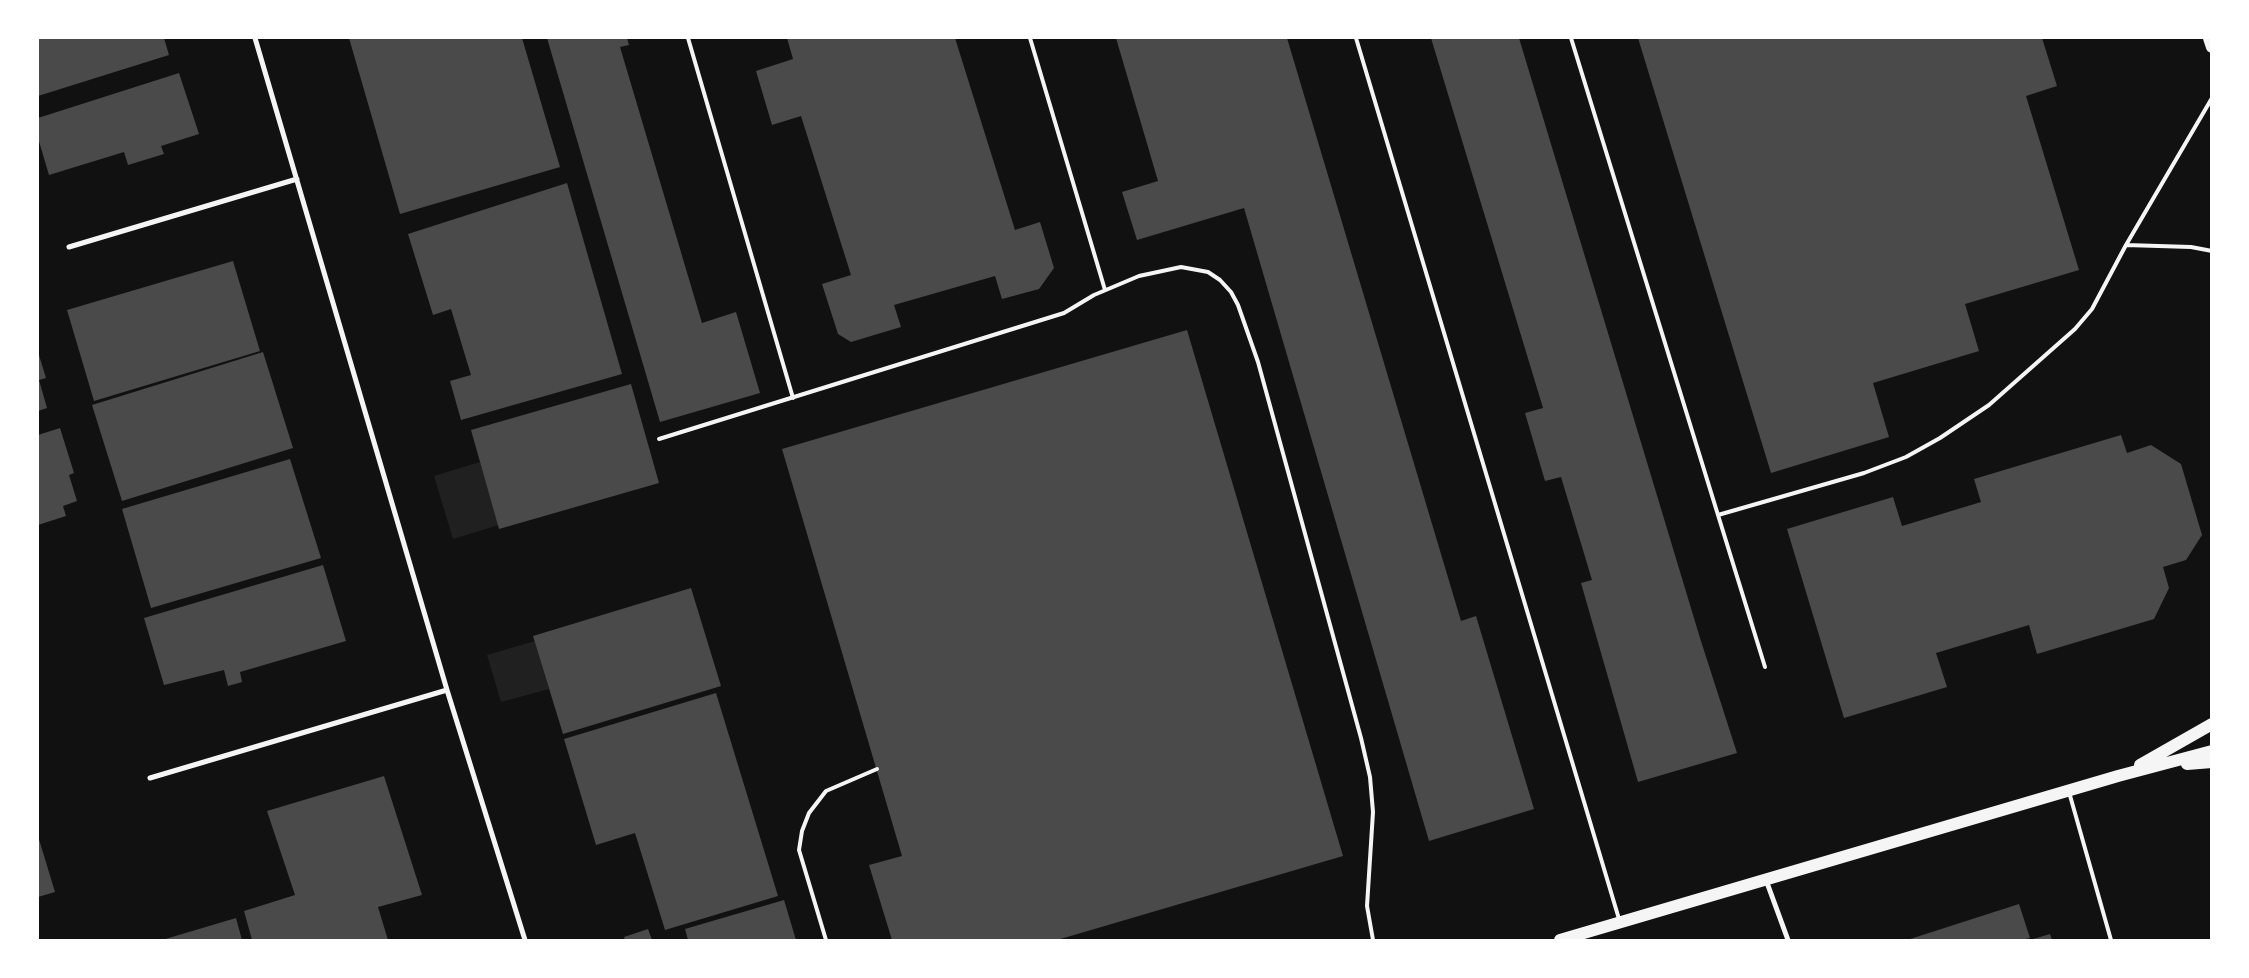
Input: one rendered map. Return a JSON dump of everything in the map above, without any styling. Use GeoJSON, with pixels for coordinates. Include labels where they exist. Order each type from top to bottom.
{"type":"FeatureCollection","features":[{"type":"Feature","properties":{"kind":"main road"},"geometry":{"type":"LineString","coordinates":[[2209,38],[2212,47]]}},
{"type":"Feature","properties":{"kind":"main road"},"geometry":{"type":"LineString","coordinates":[[2118,776],[2212,724]]}},
{"type":"Feature","properties":{"kind":"main road"},"geometry":{"type":"LineString","coordinates":[[1560,940],[2069,790],[2212,751]]}},
{"type":"Feature","properties":{"kind":"main road"},"geometry":{"type":"LineString","coordinates":[[2118,776],[2212,762]]}},
{"type":"Feature","properties":{"kind":"street"},"geometry":{"type":"LineString","coordinates":[[255,38],[447,690],[525,940]]}},
{"type":"Feature","properties":{"kind":"street"},"geometry":{"type":"LineString","coordinates":[[69,247],[297,179]]}},
{"type":"Feature","properties":{"kind":"street"},"geometry":{"type":"LineString","coordinates":[[150,778],[447,690]]}},
{"type":"Feature","properties":{"kind":"street"},"geometry":{"type":"LineString","coordinates":[[1766,879],[1788,940]]}},
{"type":"Feature","properties":{"kind":"lane"},"geometry":{"type":"LineString","coordinates":[[688,38],[793,398]]}},
{"type":"Feature","properties":{"kind":"lane"},"geometry":{"type":"LineString","coordinates":[[1030,38],[1105,290]]}},
{"type":"Feature","properties":{"kind":"lane"},"geometry":{"type":"LineString","coordinates":[[1356,38],[1620,922]]}},
{"type":"Feature","properties":{"kind":"lane"},"geometry":{"type":"LineString","coordinates":[[1571,38],[1765,666]]}},
{"type":"Feature","properties":{"kind":"lane"},"geometry":{"type":"LineString","coordinates":[[1718,515],[1864,473],[1906,457],[1940,438],[1989,405],[2075,329],[2092,308],[2126,245],[2212,98]]}},
{"type":"Feature","properties":{"kind":"lane"},"geometry":{"type":"LineString","coordinates":[[2126,245],[2191,247],[2212,251]]}},
{"type":"Feature","properties":{"kind":"lane"},"geometry":{"type":"LineString","coordinates":[[659,439],[1064,313],[1105,290],[1139,276],[1181,267],[1208,272],[1226,286],[1238,305],[1258,362],[1370,777],[1373,812],[1366,906],[1373,940]]}},
{"type":"Feature","properties":{"kind":"lane"},"geometry":{"type":"LineString","coordinates":[[826,940],[799,850],[802,831],[809,813],[826,791],[877,769]]}},
{"type":"Feature","properties":{"kind":"lane"},"geometry":{"type":"LineString","coordinates":[[2069,790],[2111,940]]}},
{"type":"Feature","properties":{"kind":"shaded area"},"geometry":{"type":"Polygon","coordinates":[[[480,462],[499,525],[453,539],[434,476],[480,462]]]}},
{"type":"Feature","properties":{"kind":"shaded area"},"geometry":{"type":"Polygon","coordinates":[[[535,641],[549,689],[501,702],[487,655],[535,641]]]}},
{"type":"Feature","properties":{"kind":"building"},"geometry":{"type":"Polygon","coordinates":[[[38,38],[164,38],[169,55],[38,96],[38,38]]]}},
{"type":"Feature","properties":{"kind":"building"},"geometry":{"type":"Polygon","coordinates":[[[349,38],[522,38],[560,167],[400,214],[349,38]]]}},
{"type":"Feature","properties":{"kind":"building"},"geometry":{"type":"Polygon","coordinates":[[[547,38],[627,38],[629,45],[620,47],[702,323],[736,312],[760,393],[660,422],[547,38]]]}},
{"type":"Feature","properties":{"kind":"building"},"geometry":{"type":"Polygon","coordinates":[[[787,38],[955,38],[1015,230],[1040,222],[1054,268],[1039,289],[1002,299],[995,276],[894,305],[901,327],[851,342],[838,334],[822,284],[851,275],[801,116],[772,125],[756,71],[793,59],[787,38]]]}},
{"type":"Feature","properties":{"kind":"building"},"geometry":{"type":"Polygon","coordinates":[[[1116,38],[1287,38],[1461,621],[1476,616],[1534,809],[1429,841],[1244,208],[1137,240],[1122,192],[1158,181],[1116,38]]]}},
{"type":"Feature","properties":{"kind":"building"},"geometry":{"type":"Polygon","coordinates":[[[1431,38],[1519,38],[1700,638],[1737,753],[1638,782],[1581,583],[1592,580],[1561,477],[1545,481],[1525,413],[1543,408],[1431,38]]]}},
{"type":"Feature","properties":{"kind":"building"},"geometry":{"type":"Polygon","coordinates":[[[1638,38],[2042,38],[2057,86],[2026,96],[2079,270],[1965,304],[1979,351],[1873,383],[1889,437],[1771,473],[1638,38]]]}},
{"type":"Feature","properties":{"kind":"building"},"geometry":{"type":"Polygon","coordinates":[[[179,73],[199,134],[161,146],[164,154],[128,165],[124,152],[49,175],[38,138],[38,118],[179,73]]]}},
{"type":"Feature","properties":{"kind":"building"},"geometry":{"type":"Polygon","coordinates":[[[567,183],[622,374],[461,420],[450,381],[471,375],[451,309],[433,315],[408,234],[567,183]]]}},
{"type":"Feature","properties":{"kind":"building"},"geometry":{"type":"Polygon","coordinates":[[[233,261],[260,351],[94,401],[67,310],[233,261]]]}},
{"type":"Feature","properties":{"kind":"building"},"geometry":{"type":"Polygon","coordinates":[[[1187,330],[1343,856],[1057,940],[892,940],[869,865],[902,856],[782,449],[1187,330]]]}},
{"type":"Feature","properties":{"kind":"building"},"geometry":{"type":"Polygon","coordinates":[[[38,352],[46,378],[39,380],[47,408],[38,411],[38,352]]]}},
{"type":"Feature","properties":{"kind":"building"},"geometry":{"type":"Polygon","coordinates":[[[263,352],[293,448],[122,501],[92,405],[263,352]]]}},
{"type":"Feature","properties":{"kind":"building"},"geometry":{"type":"Polygon","coordinates":[[[631,384],[659,483],[499,529],[471,430],[631,384]]]}},
{"type":"Feature","properties":{"kind":"building"},"geometry":{"type":"Polygon","coordinates":[[[60,428],[74,473],[69,475],[77,501],[63,506],[66,516],[38,525],[38,435],[60,428]]]}},
{"type":"Feature","properties":{"kind":"building"},"geometry":{"type":"Polygon","coordinates":[[[2121,435],[2127,453],[2151,445],[2181,464],[2202,535],[2186,560],[2163,567],[2169,588],[2154,619],[2037,654],[2029,625],[1936,653],[1947,687],[1844,718],[1787,529],[1893,497],[1902,526],[1981,502],[1974,479],[2121,435]]]}},
{"type":"Feature","properties":{"kind":"building"},"geometry":{"type":"Polygon","coordinates":[[[290,459],[321,558],[151,608],[122,509],[290,459]]]}},
{"type":"Feature","properties":{"kind":"building"},"geometry":{"type":"Polygon","coordinates":[[[323,565],[346,641],[240,672],[242,682],[228,686],[224,670],[164,685],[144,618],[323,565]]]}},
{"type":"Feature","properties":{"kind":"building"},"geometry":{"type":"Polygon","coordinates":[[[691,588],[721,686],[563,734],[533,636],[691,588]]]}},
{"type":"Feature","properties":{"kind":"building"},"geometry":{"type":"Polygon","coordinates":[[[716,693],[778,896],[665,930],[635,833],[596,845],[564,739],[716,693]]]}},
{"type":"Feature","properties":{"kind":"building"},"geometry":{"type":"Polygon","coordinates":[[[384,776],[422,895],[378,907],[388,940],[252,940],[244,911],[295,895],[267,811],[384,776]]]}},
{"type":"Feature","properties":{"kind":"building"},"geometry":{"type":"Polygon","coordinates":[[[38,836],[55,892],[38,897],[38,836]]]}},
{"type":"Feature","properties":{"kind":"building"},"geometry":{"type":"Polygon","coordinates":[[[784,900],[796,940],[688,940],[685,929],[784,900]]]}},
{"type":"Feature","properties":{"kind":"building"},"geometry":{"type":"Polygon","coordinates":[[[2019,904],[2030,938],[2021,940],[1907,940],[2019,904]]]}},
{"type":"Feature","properties":{"kind":"building"},"geometry":{"type":"Polygon","coordinates":[[[236,918],[242,940],[162,940],[236,918]]]}},
{"type":"Feature","properties":{"kind":"building"},"geometry":{"type":"Polygon","coordinates":[[[648,929],[652,940],[625,940],[624,937],[648,929]]]}},
{"type":"Feature","properties":{"kind":"building"},"geometry":{"type":"Polygon","coordinates":[[[2050,934],[2052,940],[2030,940],[2050,934]]]}}]}
